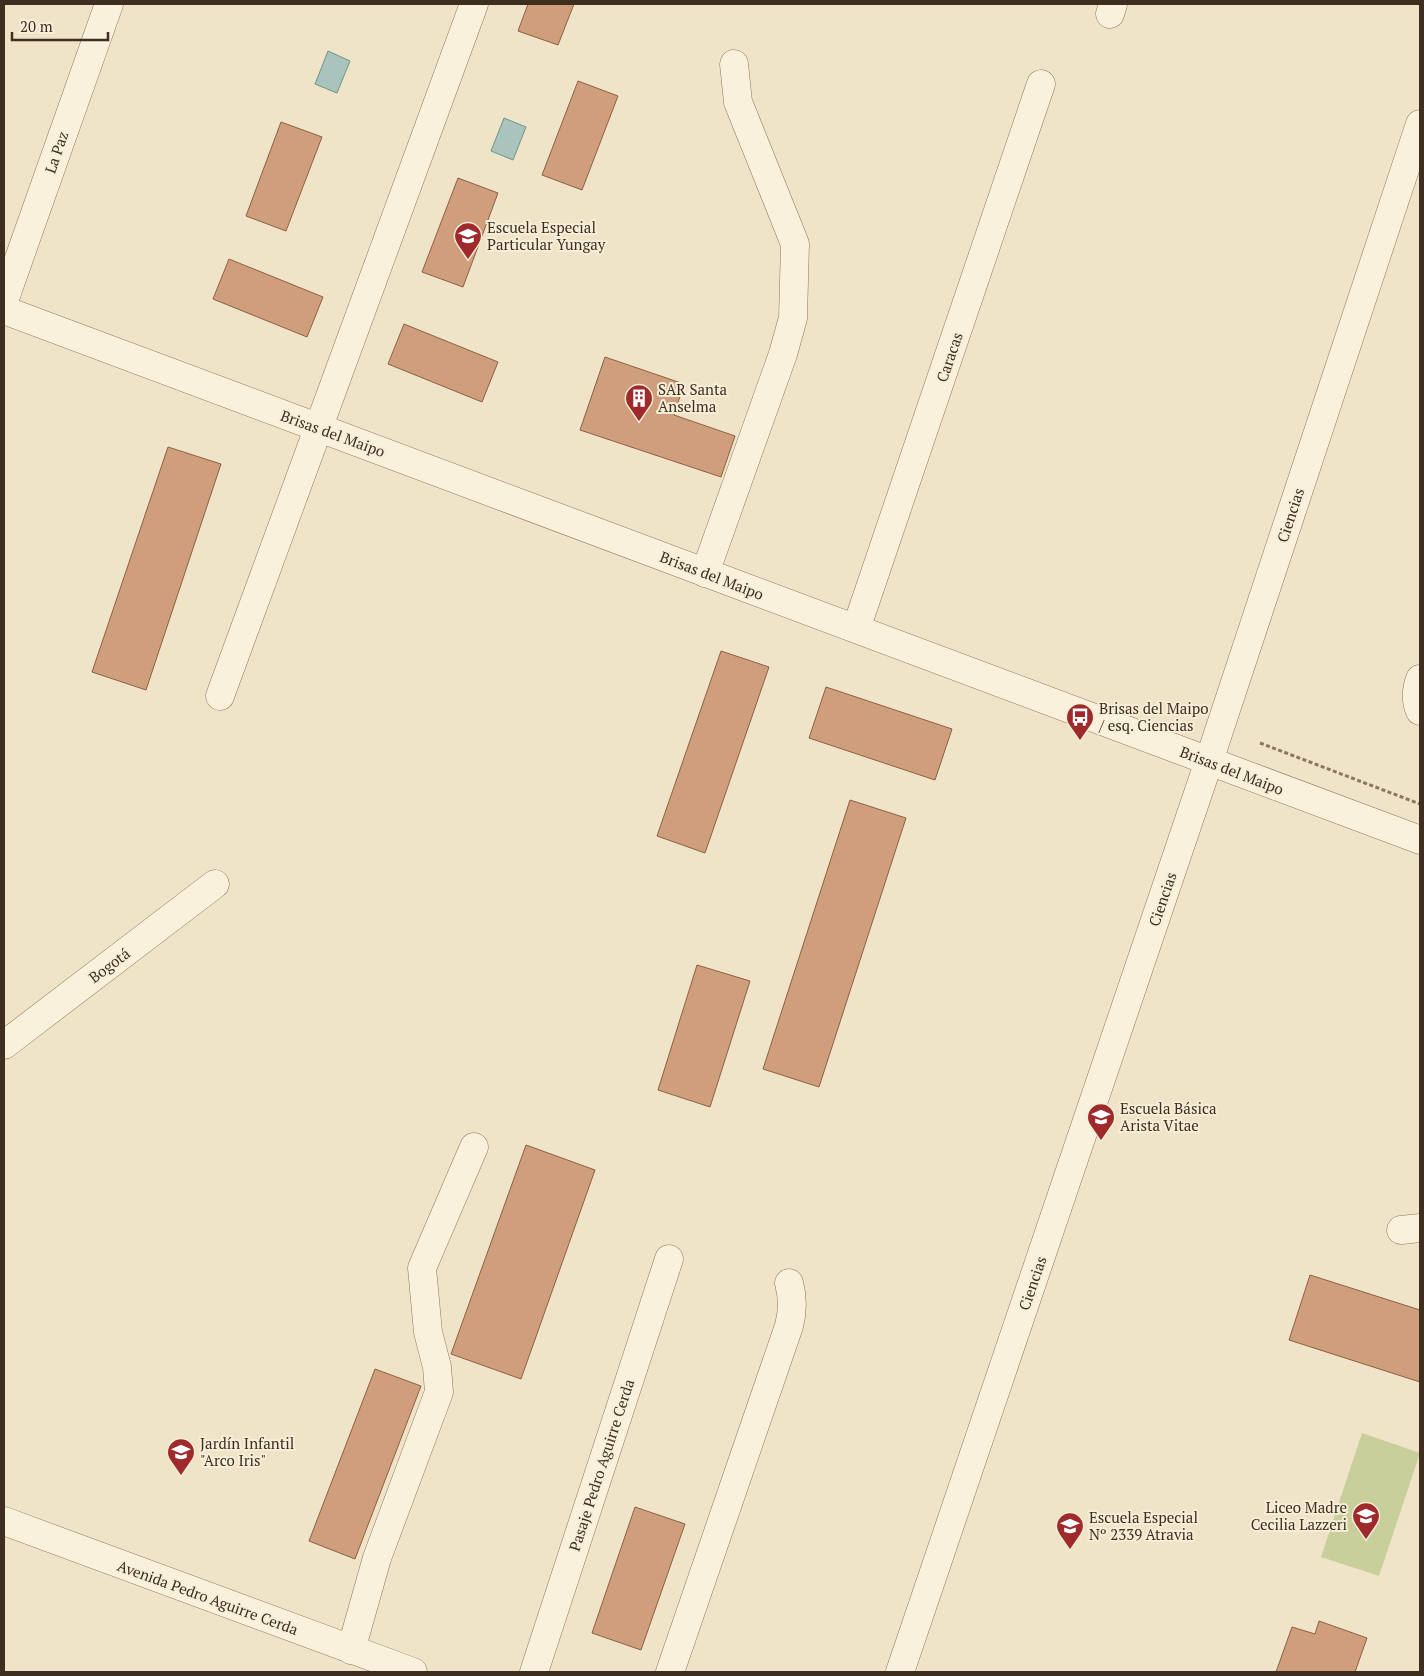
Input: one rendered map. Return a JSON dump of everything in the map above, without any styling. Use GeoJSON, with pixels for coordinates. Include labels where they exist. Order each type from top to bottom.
{"type":"FeatureCollection","features":[{"type":"Feature","properties":{"kind":"street","name":"La Paz"},"geometry":{"type":"LineString","coordinates":[[4,301],[109,4]]}},
{"type":"Feature","properties":{"kind":"street"},"geometry":{"type":"LineString","coordinates":[[220,696],[474,4]]}},
{"type":"Feature","properties":{"kind":"street"},"geometry":{"type":"LineString","coordinates":[[705,573],[780,363],[793,318],[795,244],[738,102],[734,64]]}},
{"type":"Feature","properties":{"kind":"street","name":"Caracas"},"geometry":{"type":"LineString","coordinates":[[856,629],[1041,84]]}},
{"type":"Feature","properties":{"kind":"street","name":"Ciencias"},"geometry":{"type":"LineString","coordinates":[[900,1672],[1209,761],[1420,124]]}},
{"type":"Feature","properties":{"kind":"street","name":"Brisas del Maipo"},"geometry":{"type":"LineString","coordinates":[[4,310],[1420,840]]}},
{"type":"Feature","properties":{"kind":"street"},"geometry":{"type":"LineString","coordinates":[[1420,679],[1416,698],[1420,711]]}},
{"type":"Feature","properties":{"kind":"street","name":"Bogotá"},"geometry":{"type":"LineString","coordinates":[[4,1045],[215,884]]}},
{"type":"Feature","properties":{"kind":"street"},"geometry":{"type":"LineString","coordinates":[[351,1650],[377,1558],[438,1392],[437,1367],[428,1332],[422,1268],[474,1147]]}},
{"type":"Feature","properties":{"kind":"street","name":"Pasaje Pedro Aguirre Cerda"},"geometry":{"type":"LineString","coordinates":[[534,1672],[669,1259]]}},
{"type":"Feature","properties":{"kind":"street"},"geometry":{"type":"LineString","coordinates":[[670,1672],[789,1326],[793,1302],[789,1283]]}},
{"type":"Feature","properties":{"kind":"street","name":"Avenida Pedro Aguirre Cerda"},"geometry":{"type":"LineString","coordinates":[[4,1522],[413,1672]]}},
{"type":"Feature","properties":{"kind":"path"},"geometry":{"type":"LineString","coordinates":[[1260,744],[1420,804]]}},
{"type":"Feature","properties":{"kind":"green space"},"geometry":{"type":"Polygon","coordinates":[[[1362,1433],[1420,1453],[1379,1576],[1321,1557],[1362,1433]]]}},
{"type":"Feature","properties":{"kind":"water"},"geometry":{"type":"Polygon","coordinates":[[[328,51],[350,61],[337,93],[315,84],[328,51]]]}},
{"type":"Feature","properties":{"kind":"water"},"geometry":{"type":"Polygon","coordinates":[[[504,118],[526,127],[513,160],[491,151],[504,118]]]}},
{"type":"Feature","properties":{"kind":"building"},"geometry":{"type":"Polygon","coordinates":[[[528,4],[574,4],[558,45],[518,31],[528,4]]]}},
{"type":"Feature","properties":{"kind":"building"},"geometry":{"type":"Polygon","coordinates":[[[578,81],[618,96],[582,190],[542,175],[578,81]]]}},
{"type":"Feature","properties":{"kind":"building"},"geometry":{"type":"Polygon","coordinates":[[[281,122],[322,137],[286,231],[246,216],[281,122]]]}},
{"type":"Feature","properties":{"kind":"building"},"geometry":{"type":"Polygon","coordinates":[[[458,178],[498,193],[463,287],[422,272],[458,178]]]}},
{"type":"Feature","properties":{"kind":"building"},"geometry":{"type":"Polygon","coordinates":[[[229,259],[323,297],[307,337],[213,299],[229,259]]]}},
{"type":"Feature","properties":{"kind":"building"},"geometry":{"type":"Polygon","coordinates":[[[404,324],[498,362],[482,402],[388,364],[404,324]]]}},
{"type":"Feature","properties":{"kind":"building","name":"SAR Santa Anselma"},"geometry":{"type":"Polygon","coordinates":[[[605,357],[684,384],[674,415],[735,436],[721,477],[580,430],[605,357]]]}},
{"type":"Feature","properties":{"kind":"building"},"geometry":{"type":"Polygon","coordinates":[[[168,447],[221,464],[146,690],[92,672],[168,447]]]}},
{"type":"Feature","properties":{"kind":"building"},"geometry":{"type":"Polygon","coordinates":[[[721,651],[769,667],[705,853],[657,836],[721,651]]]}},
{"type":"Feature","properties":{"kind":"building"},"geometry":{"type":"Polygon","coordinates":[[[826,687],[952,729],[935,780],[809,738],[826,687]]]}},
{"type":"Feature","properties":{"kind":"building"},"geometry":{"type":"Polygon","coordinates":[[[850,800],[906,818],[819,1087],[763,1069],[850,800]]]}},
{"type":"Feature","properties":{"kind":"building"},"geometry":{"type":"Polygon","coordinates":[[[697,965],[750,981],[710,1107],[658,1090],[697,965]]]}},
{"type":"Feature","properties":{"kind":"building"},"geometry":{"type":"Polygon","coordinates":[[[526,1145],[595,1170],[521,1379],[451,1354],[526,1145]]]}},
{"type":"Feature","properties":{"kind":"building"},"geometry":{"type":"Polygon","coordinates":[[[1310,1275],[1420,1310],[1420,1382],[1289,1340],[1310,1275]]]}},
{"type":"Feature","properties":{"kind":"building"},"geometry":{"type":"Polygon","coordinates":[[[375,1369],[421,1386],[355,1559],[309,1541],[375,1369]]]}},
{"type":"Feature","properties":{"kind":"building"},"geometry":{"type":"Polygon","coordinates":[[[635,1507],[685,1524],[641,1650],[592,1633],[635,1507]]]}},
{"type":"Feature","properties":{"kind":"building"},"geometry":{"type":"Polygon","coordinates":[[[1319,1621],[1367,1638],[1355,1672],[1276,1672],[1292,1627],[1315,1634],[1319,1621]]]}},
{"type":"Feature","properties":{"kind":"place","name":"Escuela Especial Particular Yungay"},"geometry":{"type":"Point","coordinates":[468,260]}},
{"type":"Feature","properties":{"kind":"place","name":"SAR Santa Anselma"},"geometry":{"type":"Point","coordinates":[639,422]}},
{"type":"Feature","properties":{"kind":"place","name":"Brisas del Maipo / esq. Ciencias"},"geometry":{"type":"Point","coordinates":[1080,741]}},
{"type":"Feature","properties":{"kind":"place","name":"Escuela Básica Arista Vitae"},"geometry":{"type":"Point","coordinates":[1101,1141]}},
{"type":"Feature","properties":{"kind":"place","name":"Jardín Infantil \"Arco Iris\""},"geometry":{"type":"Point","coordinates":[181,1476]}},
{"type":"Feature","properties":{"kind":"place","name":"Liceo Madre Cecilia Lazzeri"},"geometry":{"type":"Point","coordinates":[1366,1540]}},
{"type":"Feature","properties":{"kind":"place","name":"Escuela Especial Nº 2339 Atravia"},"geometry":{"type":"Point","coordinates":[1070,1550]}}]}
